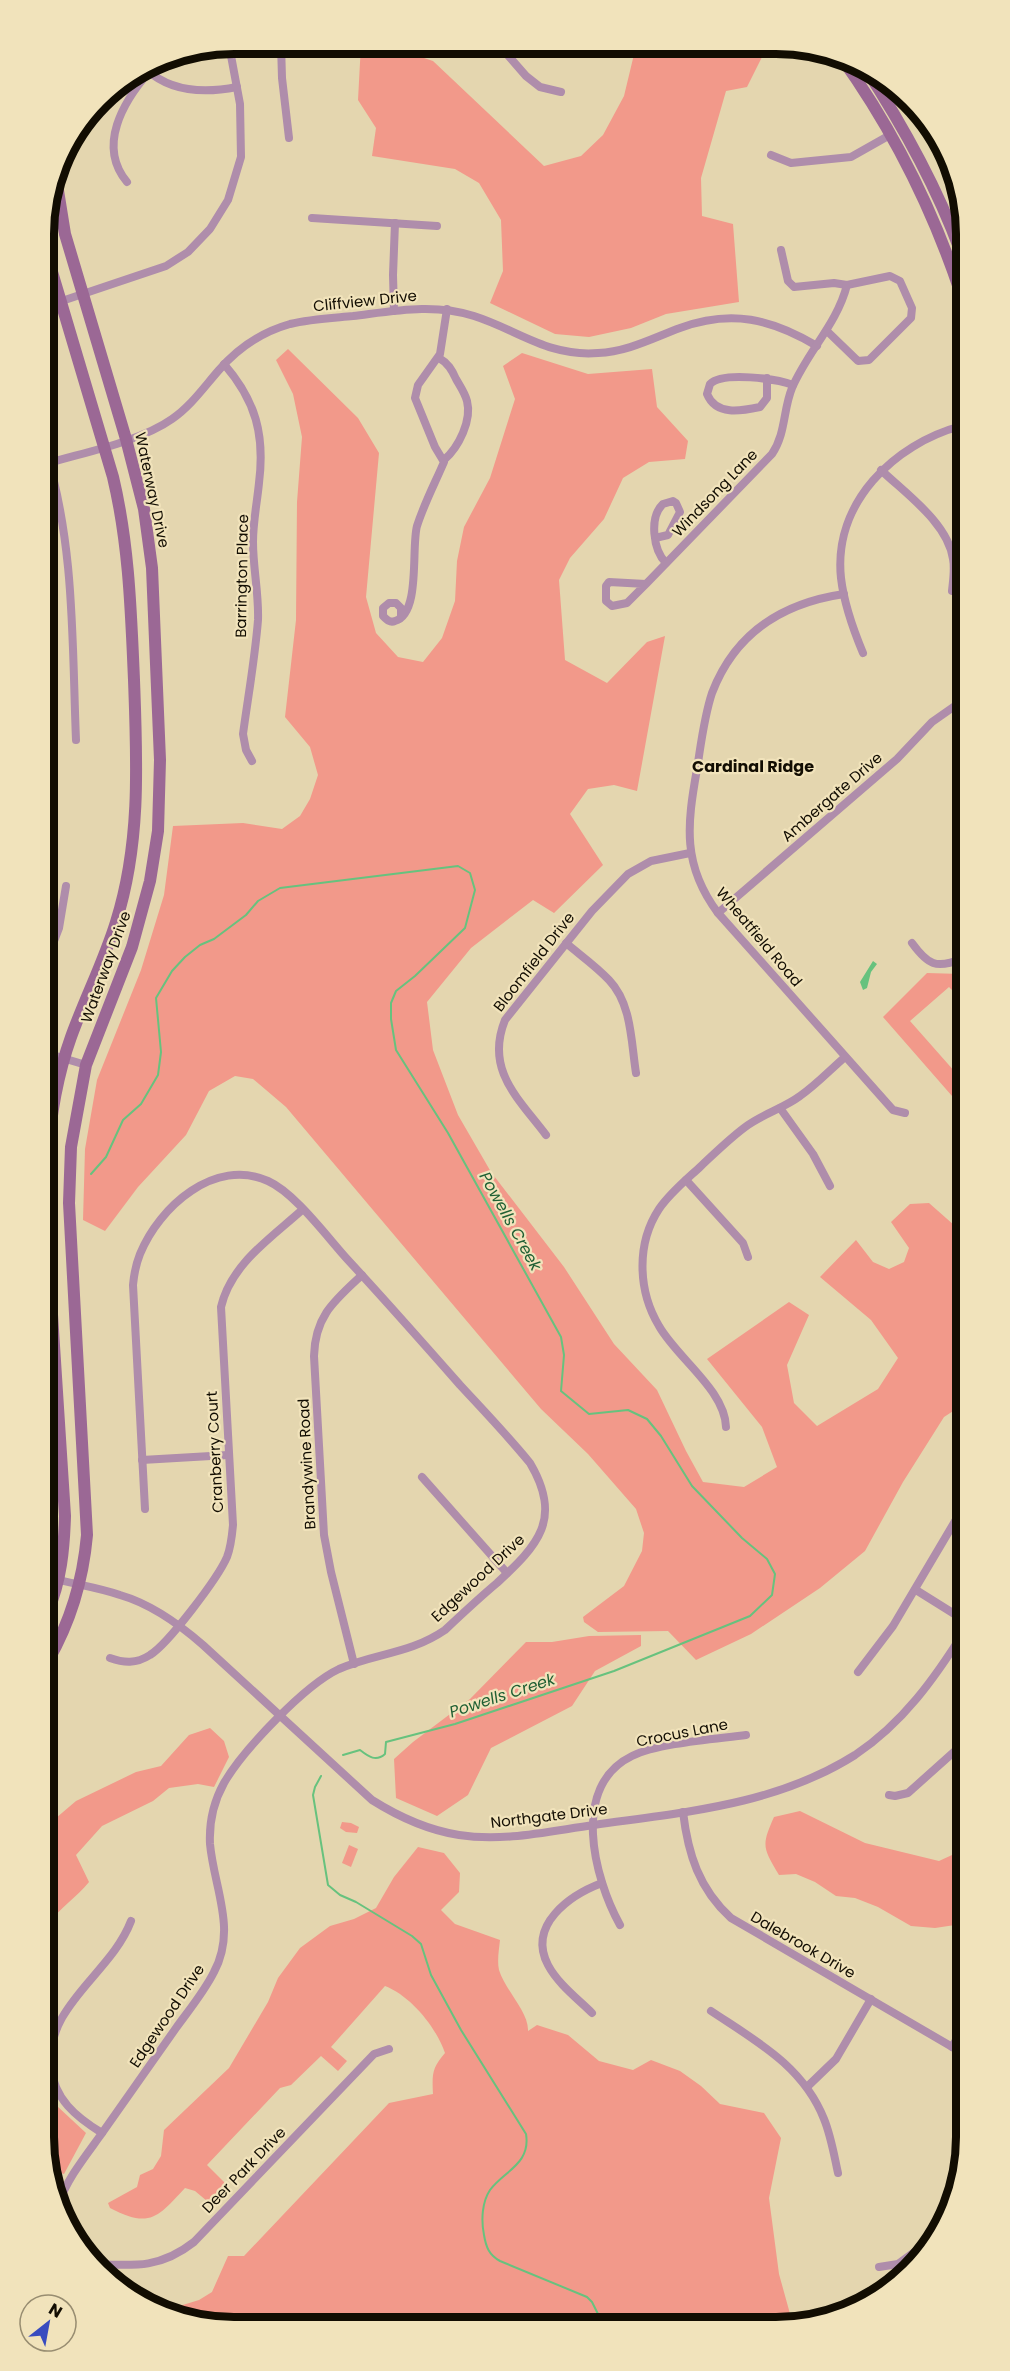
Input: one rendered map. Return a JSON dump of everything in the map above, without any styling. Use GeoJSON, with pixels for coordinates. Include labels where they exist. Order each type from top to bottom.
{"type":"FeatureCollection","features":[{"type":"Feature","properties":{"kind":"main road"},"geometry":{"type":"LineString","coordinates":[[849,70],[890,135],[922,196],[956,281]]}},
{"type":"Feature","properties":{"kind":"main road"},"geometry":{"type":"LineString","coordinates":[[875,84],[917,155],[956,240]]}},
{"type":"Feature","properties":{"kind":"main road","name":"Waterway Drive"},"geometry":{"type":"LineString","coordinates":[[54,1650],[67,1626],[80,1585],[85,1557],[87,1512],[71,1260],[69,1178],[75,1118],[86,1065],[132,947],[150,882],[158,831],[160,760],[152,568],[144,509],[126,439],[65,234],[59,195]]}},
{"type":"Feature","properties":{"kind":"main road","name":"Waterway Drive"},"geometry":{"type":"LineString","coordinates":[[54,281],[104,447],[121,515],[129,573],[137,774],[129,869],[116,922],[64,1059],[54,1102]]}},
{"type":"Feature","properties":{"kind":"main road"},"geometry":{"type":"LineString","coordinates":[[54,1346],[65,1516],[64,1538],[54,1575]]}},
{"type":"Feature","properties":{"kind":"street"},"geometry":{"type":"LineString","coordinates":[[54,304],[166,266],[188,252],[210,229],[228,200],[239,168],[242,123],[231,54]]}},
{"type":"Feature","properties":{"kind":"street"},"geometry":{"type":"LineString","coordinates":[[281,54],[289,138]]}},
{"type":"Feature","properties":{"kind":"street"},"geometry":{"type":"LineString","coordinates":[[508,54],[540,87],[561,92]]}},
{"type":"Feature","properties":{"kind":"street"},"geometry":{"type":"LineString","coordinates":[[153,74],[168,83],[195,90],[209,91],[237,87]]}},
{"type":"Feature","properties":{"kind":"street"},"geometry":{"type":"LineString","coordinates":[[127,182],[114,157],[116,131],[124,104],[140,80]]}},
{"type":"Feature","properties":{"kind":"street"},"geometry":{"type":"LineString","coordinates":[[771,155],[791,163],[851,157],[890,135]]}},
{"type":"Feature","properties":{"kind":"street"},"geometry":{"type":"LineString","coordinates":[[312,219],[437,226]]}},
{"type":"Feature","properties":{"kind":"street"},"geometry":{"type":"LineString","coordinates":[[394,311],[395,223]]}},
{"type":"Feature","properties":{"kind":"street"},"geometry":{"type":"LineString","coordinates":[[781,250],[788,281],[794,287],[834,283],[847,285],[876,278],[896,278],[900,281],[912,308],[911,318],[877,354],[865,362],[858,361],[827,331],[838,312],[847,285]]}},
{"type":"Feature","properties":{"kind":"street","name":"Cliffview Drive"},"geometry":{"type":"LineString","coordinates":[[54,462],[147,433],[172,420],[194,400],[224,364],[259,337],[288,325],[417,308],[447,309],[474,316],[543,346],[570,353],[585,354],[616,351],[696,323],[743,318],[773,324],[818,346]]}},
{"type":"Feature","properties":{"kind":"street"},"geometry":{"type":"LineString","coordinates":[[444,460],[435,447],[415,398],[418,385],[439,358],[447,309]]}},
{"type":"Feature","properties":{"kind":"street","name":"Windsong Lane"},"geometry":{"type":"LineString","coordinates":[[646,584],[609,582],[606,586],[606,601],[612,606],[623,605],[646,584],[772,454],[782,437],[793,385],[827,331]]}},
{"type":"Feature","properties":{"kind":"street"},"geometry":{"type":"LineString","coordinates":[[400,617],[407,608],[413,590],[417,525],[444,460],[459,441],[467,416],[466,399],[450,366],[439,358]]}},
{"type":"Feature","properties":{"kind":"street","name":"Barrington Place"},"geometry":{"type":"LineString","coordinates":[[224,364],[238,380],[249,399],[261,443],[260,480],[253,541],[258,620],[243,734],[246,750],[252,760]]}},
{"type":"Feature","properties":{"kind":"street"},"geometry":{"type":"LineString","coordinates":[[767,378],[767,398],[760,407],[732,412],[724,410],[711,401],[707,394],[710,384],[717,379],[767,378],[793,385]]}},
{"type":"Feature","properties":{"kind":"street"},"geometry":{"type":"LineString","coordinates":[[863,653],[844,594],[841,576],[848,527],[861,497],[881,470],[915,444],[935,434],[956,428]]}},
{"type":"Feature","properties":{"kind":"street"},"geometry":{"type":"LineString","coordinates":[[881,470],[937,524],[946,537],[954,563],[952,591]]}},
{"type":"Feature","properties":{"kind":"street"},"geometry":{"type":"LineString","coordinates":[[54,489],[66,552],[76,740]]}},
{"type":"Feature","properties":{"kind":"street"},"geometry":{"type":"LineString","coordinates":[[655,538],[657,551],[666,563]]}},
{"type":"Feature","properties":{"kind":"street","name":"Wheatfield Road"},"geometry":{"type":"LineString","coordinates":[[844,594],[805,603],[779,614],[746,639],[727,663],[715,686],[708,709],[691,805],[690,853],[699,882],[718,913],[893,1110],[905,1113]]}},
{"type":"Feature","properties":{"kind":"street","name":"Ambergate Drive"},"geometry":{"type":"LineString","coordinates":[[718,913],[897,759],[932,722],[956,704]]}},
{"type":"Feature","properties":{"kind":"street","name":"Bloomfield Drive"},"geometry":{"type":"LineString","coordinates":[[546,1135],[504,1079],[498,1060],[499,1038],[510,1010],[592,911],[628,874],[651,861],[690,853]]}},
{"type":"Feature","properties":{"kind":"street"},"geometry":{"type":"LineString","coordinates":[[54,941],[59,928],[66,886]]}},
{"type":"Feature","properties":{"kind":"street"},"geometry":{"type":"LineString","coordinates":[[566,943],[608,979],[621,998],[628,1019],[636,1073]]}},
{"type":"Feature","properties":{"kind":"street"},"geometry":{"type":"LineString","coordinates":[[912,944],[923,959],[929,963],[956,961]]}},
{"type":"Feature","properties":{"kind":"street"},"geometry":{"type":"LineString","coordinates":[[54,1056],[86,1065]]}},
{"type":"Feature","properties":{"kind":"street"},"geometry":{"type":"LineString","coordinates":[[726,1427],[720,1403],[660,1328],[650,1308],[644,1287],[642,1261],[648,1232],[659,1209],[686,1179],[736,1134],[750,1123],[802,1095],[845,1057]]}},
{"type":"Feature","properties":{"kind":"street"},"geometry":{"type":"LineString","coordinates":[[780,1108],[813,1154],[830,1186]]}},
{"type":"Feature","properties":{"kind":"street","name":"Edgewood Drive"},"geometry":{"type":"LineString","coordinates":[[64,2193],[72,2175],[191,2007],[219,1962],[224,1945],[225,1920],[211,1852],[210,1824],[224,1782],[235,1767],[312,1685],[339,1670],[408,1649],[445,1630],[534,1546],[542,1527],[544,1498],[537,1476],[522,1453],[302,1209],[287,1193],[267,1180],[246,1174],[226,1175],[203,1183],[179,1201],[146,1241],[135,1268],[132,1285],[145,1509]]}},
{"type":"Feature","properties":{"kind":"street"},"geometry":{"type":"LineString","coordinates":[[686,1179],[743,1243],[748,1257]]}},
{"type":"Feature","properties":{"kind":"street","name":"Cranberry Court"},"geometry":{"type":"LineString","coordinates":[[110,1658],[129,1662],[149,1656],[167,1640],[219,1572],[231,1546],[233,1525],[220,1319],[224,1296],[228,1284],[242,1265],[302,1209]]}},
{"type":"Feature","properties":{"kind":"street","name":"Brandywine Road"},"geometry":{"type":"LineString","coordinates":[[354,1664],[324,1535],[314,1356],[316,1333],[327,1310],[362,1275]]}},
{"type":"Feature","properties":{"kind":"street"},"geometry":{"type":"LineString","coordinates":[[142,1460],[228,1455]]}},
{"type":"Feature","properties":{"kind":"street"},"geometry":{"type":"LineString","coordinates":[[422,1477],[507,1573]]}},
{"type":"Feature","properties":{"kind":"street"},"geometry":{"type":"LineString","coordinates":[[858,1672],[876,1651],[916,1590],[956,1520]]}},
{"type":"Feature","properties":{"kind":"street","name":"Northgate Drive"},"geometry":{"type":"LineString","coordinates":[[54,1579],[121,1595],[137,1601],[179,1625],[366,1795],[387,1810],[421,1826],[459,1835],[500,1838],[683,1812],[741,1802],[785,1790],[835,1766],[879,1737],[912,1705],[941,1668],[956,1643]]}},
{"type":"Feature","properties":{"kind":"street"},"geometry":{"type":"LineString","coordinates":[[916,1590],[956,1615]]}},
{"type":"Feature","properties":{"kind":"street","name":"Crocus Lane"},"geometry":{"type":"LineString","coordinates":[[620,1925],[612,1911],[602,1883],[593,1825],[595,1804],[601,1787],[614,1769],[632,1756],[664,1748],[746,1735]]}},
{"type":"Feature","properties":{"kind":"street"},"geometry":{"type":"LineString","coordinates":[[889,1795],[908,1793],[956,1750]]}},
{"type":"Feature","properties":{"kind":"street","name":"Dalebrook Drive"},"geometry":{"type":"LineString","coordinates":[[683,1812],[686,1840],[697,1873],[711,1898],[722,1910],[744,1927],[956,2049]]}},
{"type":"Feature","properties":{"kind":"street"},"geometry":{"type":"LineString","coordinates":[[592,2013],[548,1965],[544,1939],[551,1920],[566,1902],[575,1894],[602,1883]]}},
{"type":"Feature","properties":{"kind":"street"},"geometry":{"type":"LineString","coordinates":[[54,2033],[63,2015],[123,1937],[131,1921]]}},
{"type":"Feature","properties":{"kind":"street"},"geometry":{"type":"LineString","coordinates":[[807,2087],[836,2059],[871,2000]]}},
{"type":"Feature","properties":{"kind":"street"},"geometry":{"type":"LineString","coordinates":[[711,2011],[774,2053],[807,2087],[824,2119],[838,2173]]}},
{"type":"Feature","properties":{"kind":"street"},"geometry":{"type":"LineString","coordinates":[[952,2046],[956,2039]]}},
{"type":"Feature","properties":{"kind":"street","name":"Deer Park Drive"},"geometry":{"type":"LineString","coordinates":[[107,2264],[149,2264],[173,2257],[184,2250],[374,2054],[389,2049]]}},
{"type":"Feature","properties":{"kind":"street"},"geometry":{"type":"LineString","coordinates":[[54,2078],[63,2100],[83,2121],[102,2133]]}},
{"type":"Feature","properties":{"kind":"street"},"geometry":{"type":"LineString","coordinates":[[879,2267],[898,2264],[914,2252]]}},
{"type":"Feature","properties":{"kind":"shaded area"},"geometry":{"type":"Polygon","coordinates":[[[360,54],[412,54],[433,61],[544,166],[581,156],[603,135],[624,96],[634,54],[763,54],[747,87],[726,91],[701,178],[702,216],[733,224],[739,302],[666,314],[631,328],[589,337],[555,334],[490,303],[503,271],[501,220],[479,183],[455,169],[372,156],[376,128],[358,100],[360,54]]]}},
{"type":"Feature","properties":{"kind":"shaded area"},"geometry":{"type":"Polygon","coordinates":[[[288,349],[358,418],[379,453],[366,597],[376,633],[398,657],[423,662],[442,638],[455,601],[457,561],[464,527],[490,478],[515,399],[503,366],[522,353],[588,374],[652,369],[657,407],[688,441],[685,459],[649,462],[623,478],[604,519],[570,558],[559,580],[565,660],[607,683],[647,642],[665,636],[637,791],[614,785],[588,789],[570,814],[603,865],[554,913],[533,900],[471,948],[427,1002],[433,1050],[458,1115],[491,1172],[564,1267],[614,1344],[657,1390],[703,1482],[744,1487],[777,1467],[762,1427],[707,1359],[789,1302],[809,1315],[787,1365],[794,1403],[817,1426],[878,1389],[898,1358],[871,1320],[820,1277],[856,1240],[873,1262],[889,1269],[904,1262],[909,1248],[891,1222],[910,1204],[929,1203],[956,1227],[956,1409],[944,1417],[903,1482],[865,1551],[820,1588],[751,1634],[696,1660],[668,1631],[598,1632],[584,1622],[583,1617],[624,1586],[642,1551],[644,1533],[636,1509],[588,1454],[541,1409],[286,1107],[253,1079],[235,1076],[209,1091],[186,1135],[138,1187],[105,1231],[83,1220],[85,1149],[97,1080],[141,970],[164,895],[173,826],[243,823],[282,829],[300,816],[310,799],[318,775],[310,747],[285,717],[296,620],[297,502],[302,437],[293,394],[276,360],[288,349]]]}},
{"type":"Feature","properties":{"kind":"shaded area"},"geometry":{"type":"Polygon","coordinates":[[[873,961],[877,964],[871,972],[867,988],[863,990],[860,982],[873,961]]]}},
{"type":"Feature","properties":{"kind":"shaded area"},"geometry":{"type":"Polygon","coordinates":[[[927,973],[956,974],[956,994],[949,987],[910,1021],[956,1073],[956,1101],[883,1017],[927,973]]]}},
{"type":"Feature","properties":{"kind":"shaded area"},"geometry":{"type":"Polygon","coordinates":[[[641,1635],[641,1646],[595,1671],[572,1706],[491,1748],[468,1795],[437,1816],[396,1798],[394,1759],[470,1699],[526,1642],[552,1642],[589,1636],[641,1635]]]}},
{"type":"Feature","properties":{"kind":"shaded area"},"geometry":{"type":"Polygon","coordinates":[[[210,1728],[224,1741],[229,1757],[214,1787],[198,1784],[169,1788],[153,1801],[102,1826],[76,1855],[89,1882],[54,1918],[54,1820],[76,1801],[136,1772],[161,1766],[189,1735],[210,1728]]]}},
{"type":"Feature","properties":{"kind":"shaded area"},"geometry":{"type":"Polygon","coordinates":[[[800,1811],[865,1843],[939,1861],[956,1853],[956,1924],[935,1928],[911,1926],[878,1907],[855,1898],[836,1896],[815,1882],[796,1874],[779,1875],[766,1847],[767,1834],[774,1817],[800,1811]]]}},
{"type":"Feature","properties":{"kind":"shaded area"},"geometry":{"type":"Polygon","coordinates":[[[342,1822],[359,1827],[357,1833],[346,1832],[340,1828],[342,1822]]]}},
{"type":"Feature","properties":{"kind":"shaded area"},"geometry":{"type":"Polygon","coordinates":[[[349,1845],[358,1849],[351,1867],[342,1863],[349,1845]]]}},
{"type":"Feature","properties":{"kind":"shaded area"},"geometry":{"type":"Polygon","coordinates":[[[418,1847],[444,1853],[460,1873],[459,1892],[441,1910],[455,1924],[500,1940],[499,1970],[525,2016],[528,2031],[537,2025],[568,2035],[599,2061],[633,2070],[651,2060],[680,2071],[720,2104],[764,2113],[781,2138],[769,2198],[779,2274],[791,2316],[274,2317],[258,2314],[254,2317],[223,2317],[199,2314],[176,2307],[199,2300],[212,2292],[228,2256],[244,2256],[389,2103],[433,2094],[434,2072],[445,2053],[441,2043],[429,2023],[413,2005],[385,1986],[331,2047],[347,2061],[338,2071],[321,2056],[291,2085],[280,2088],[207,2165],[231,2189],[213,2206],[195,2191],[185,2188],[160,2213],[144,2219],[135,2218],[110,2208],[108,2203],[137,2187],[140,2175],[153,2169],[161,2156],[164,2130],[229,2068],[268,2002],[278,1978],[300,1948],[330,1926],[354,1919],[376,1908],[394,1877],[418,1847]]]}},
{"type":"Feature","properties":{"kind":"shaded area"},"geometry":{"type":"Polygon","coordinates":[[[54,2106],[57,2106],[86,2133],[64,2174],[58,2172],[56,2160],[54,2106]]]}},
{"type":"Feature","properties":{"kind":"waterway","name":"Powells Creek"},"geometry":{"type":"LineString","coordinates":[[91,1174],[106,1157],[123,1120],[141,1104],[158,1075],[161,1052],[156,998],[172,971],[200,945],[214,939],[246,915],[258,901],[280,888],[458,866],[470,873],[475,890],[465,928],[396,991],[391,1003],[396,1050],[448,1133],[561,1337],[564,1355],[561,1391],[589,1414],[628,1410],[647,1419],[661,1436],[692,1486],[742,1538],[767,1559],[775,1574],[772,1595],[750,1616],[614,1671],[455,1724],[386,1742],[385,1754],[379,1758],[369,1756],[360,1750],[343,1755]]}},
{"type":"Feature","properties":{"kind":"waterway","name":"Powells Creek"},"geometry":{"type":"LineString","coordinates":[[321,1776],[313,1795],[328,1885],[340,1895],[356,1902],[412,1936],[421,1944],[431,1975],[461,2030],[526,2134],[524,2153],[520,2160],[496,2183],[485,2200],[483,2223],[489,2250],[500,2261],[587,2297],[600,2317]]}},
{"type":"Feature","properties":{"kind":"district","name":"Cardinal Ridge"},"geometry":{"type":"Point","coordinates":[753,766]}}]}
